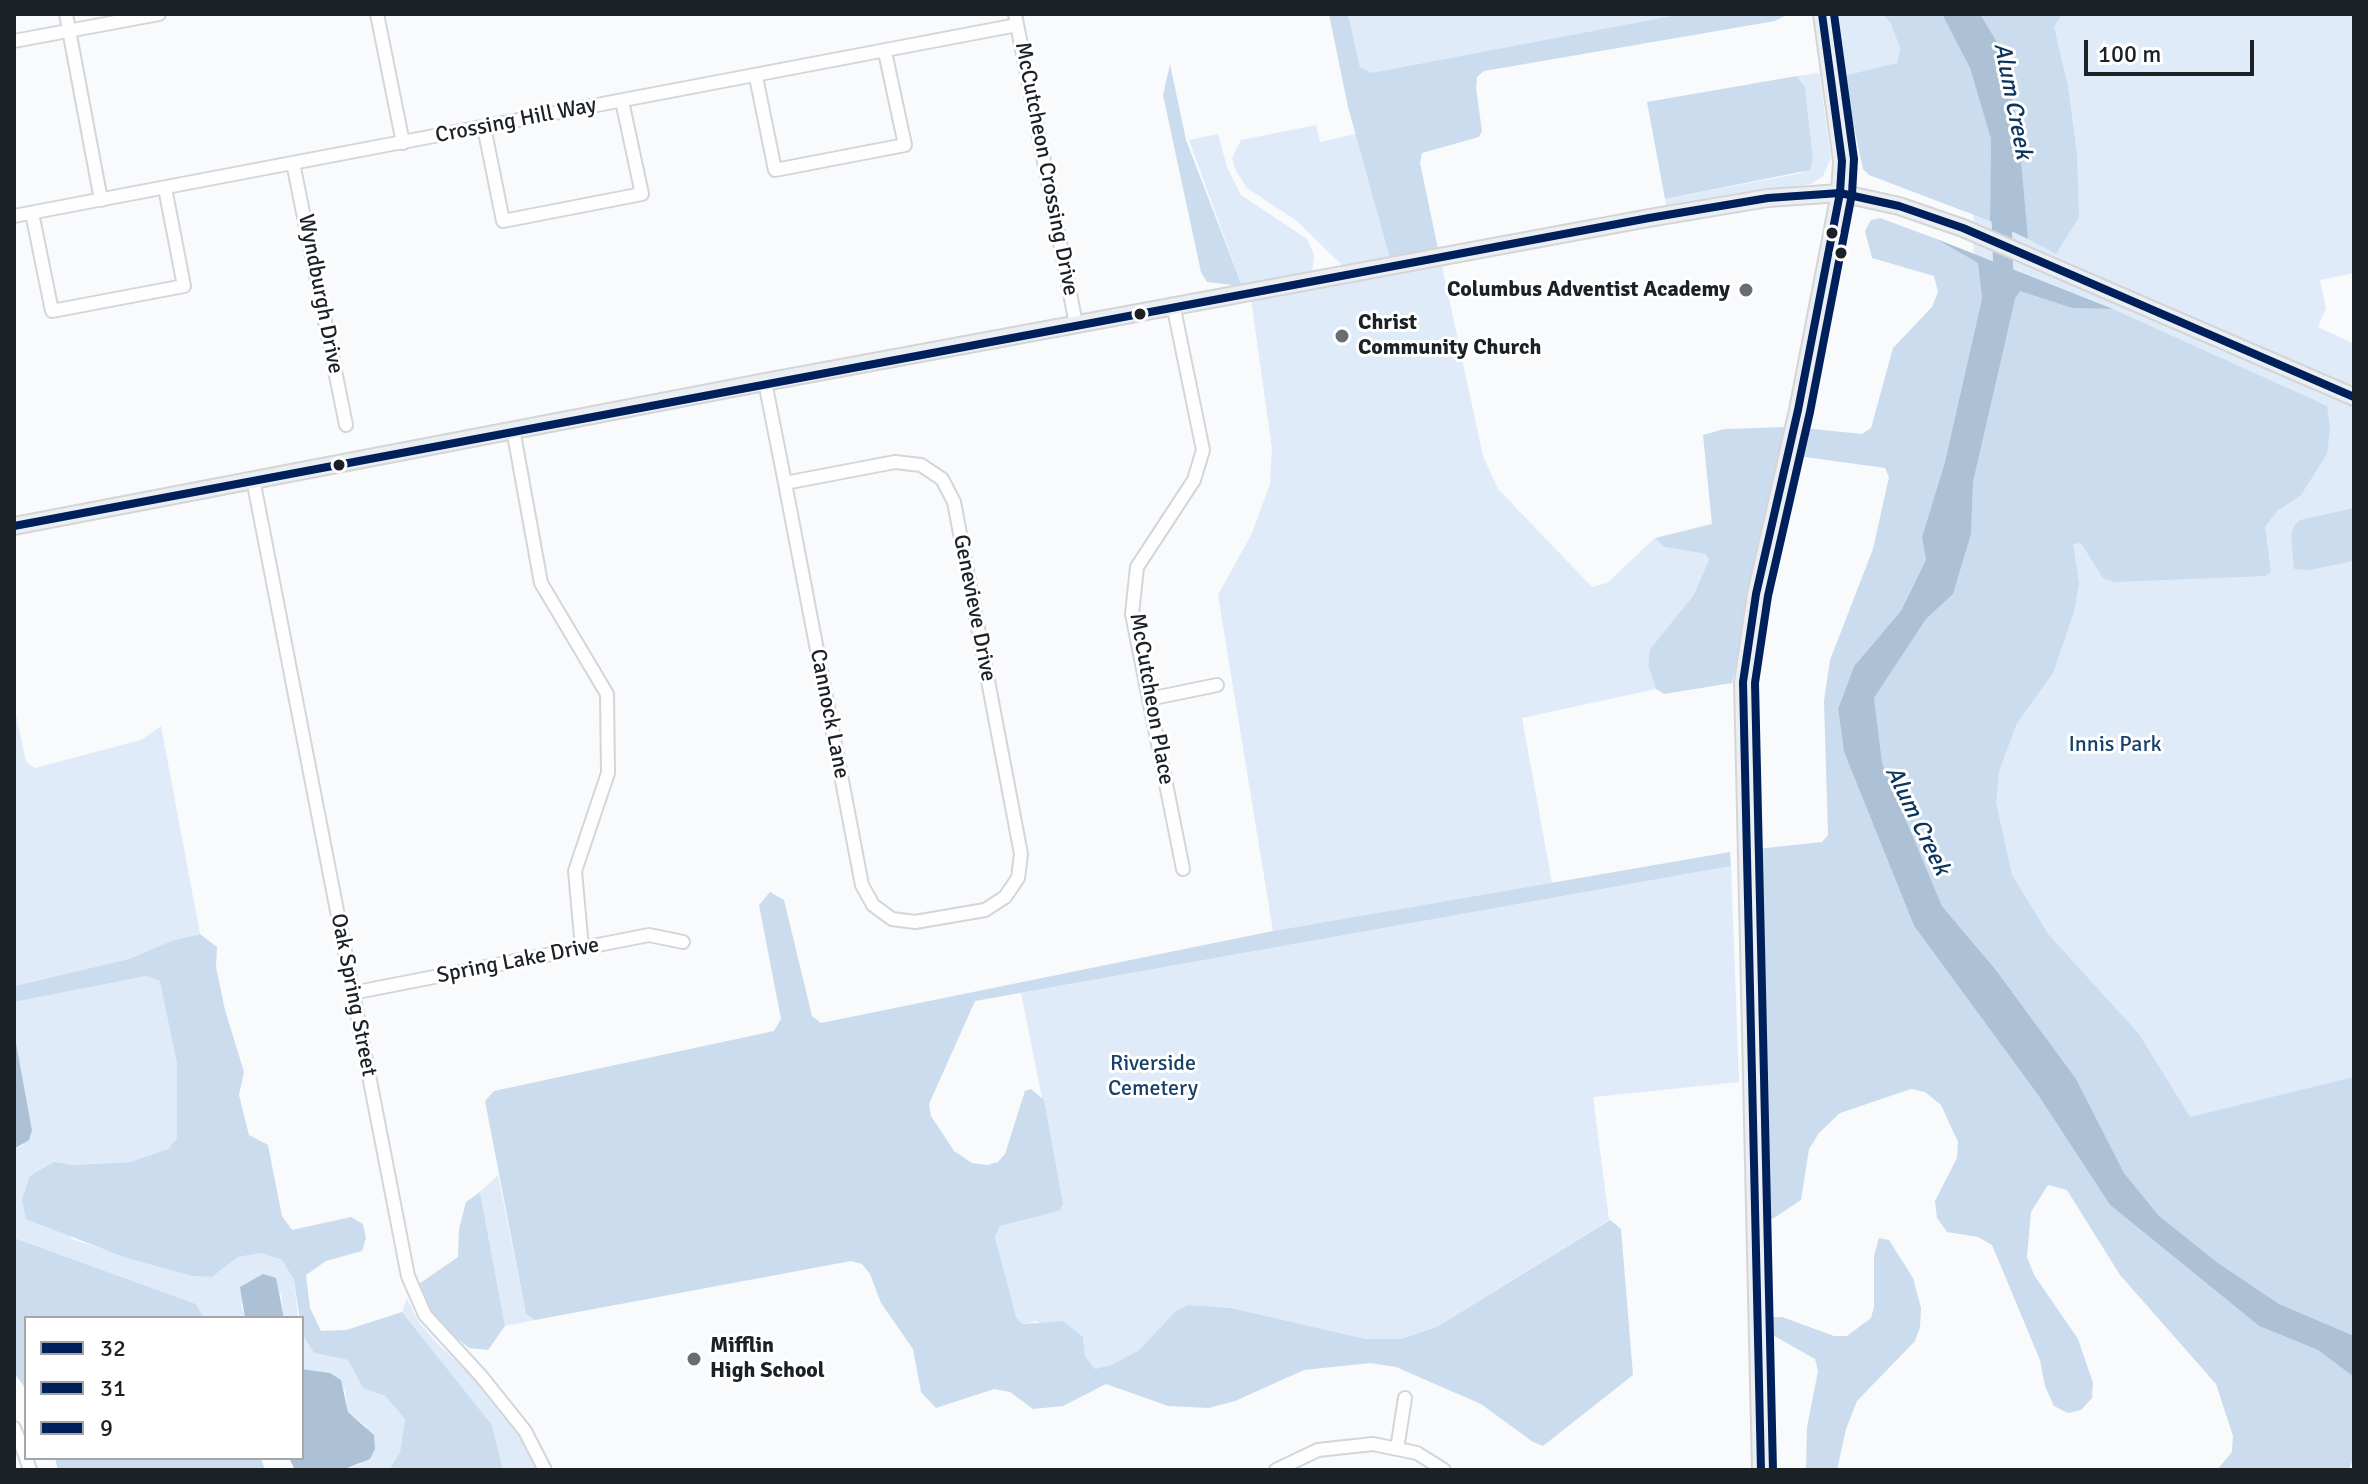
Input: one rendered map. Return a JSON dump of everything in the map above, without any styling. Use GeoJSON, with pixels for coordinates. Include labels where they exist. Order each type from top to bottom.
{"type":"FeatureCollection","features":[{"type":"Feature","properties":{"kind":"main road"},"geometry":{"type":"LineString","coordinates":[[1761,1470],[1743,682],[1756,594],[1798,410],[1840,193],[1842,161],[1822,14]]}},
{"type":"Feature","properties":{"kind":"main road"},"geometry":{"type":"LineString","coordinates":[[14,526],[513,429],[1670,215],[1768,198],[1840,193],[1919,212],[2354,397]]}},
{"type":"Feature","properties":{"kind":"street"},"geometry":{"type":"LineString","coordinates":[[66,14],[101,200]]}},
{"type":"Feature","properties":{"kind":"street"},"geometry":{"type":"LineString","coordinates":[[14,41],[159,14]]}},
{"type":"Feature","properties":{"kind":"street"},"geometry":{"type":"LineString","coordinates":[[377,14],[403,143]]}},
{"type":"Feature","properties":{"kind":"street","name":"Crossing Hill Way"},"geometry":{"type":"LineString","coordinates":[[14,216],[885,52],[1016,20]]}},
{"type":"Feature","properties":{"kind":"street","name":"McCutcheon Crossing Drive"},"geometry":{"type":"LineString","coordinates":[[1016,20],[1076,324]]}},
{"type":"Feature","properties":{"kind":"street"},"geometry":{"type":"LineString","coordinates":[[756,77],[775,170],[905,145],[885,52]]}},
{"type":"Feature","properties":{"kind":"street"},"geometry":{"type":"LineString","coordinates":[[484,127],[503,221],[642,194],[622,101]]}},
{"type":"Feature","properties":{"kind":"street","name":"Wyndburgh Drive"},"geometry":{"type":"LineString","coordinates":[[293,163],[346,425]]}},
{"type":"Feature","properties":{"kind":"street"},"geometry":{"type":"LineString","coordinates":[[32,213],[52,311],[184,286],[165,188]]}},
{"type":"Feature","properties":{"kind":"street","name":"McCutcheon Place"},"geometry":{"type":"LineString","coordinates":[[1174,309],[1203,450],[1194,480],[1137,567],[1132,614],[1183,869]]}},
{"type":"Feature","properties":{"kind":"street","name":"Cannock Lane"},"geometry":{"type":"LineString","coordinates":[[765,382],[862,885],[873,905],[892,919],[915,922],[985,910],[1005,897]]}},
{"type":"Feature","properties":{"kind":"street"},"geometry":{"type":"LineString","coordinates":[[513,429],[541,583],[607,694],[608,773],[575,871],[582,948]]}},
{"type":"Feature","properties":{"kind":"street","name":"Genevieve Drive"},"geometry":{"type":"LineString","coordinates":[[785,483],[895,462],[921,465],[942,479],[954,502],[1021,854],[1018,878],[1005,897]]}},
{"type":"Feature","properties":{"kind":"street","name":"Oak Spring Street"},"geometry":{"type":"LineString","coordinates":[[253,479],[408,1276],[425,1315],[516,1420],[545,1470]]}},
{"type":"Feature","properties":{"kind":"street"},"geometry":{"type":"LineString","coordinates":[[1149,699],[1217,685]]}},
{"type":"Feature","properties":{"kind":"street","name":"Spring Lake Drive"},"geometry":{"type":"LineString","coordinates":[[352,993],[649,935],[683,942]]}},
{"type":"Feature","properties":{"kind":"street"},"geometry":{"type":"LineString","coordinates":[[1397,1449],[1405,1398]]}},
{"type":"Feature","properties":{"kind":"street"},"geometry":{"type":"LineString","coordinates":[[14,1428],[24,1453]]}},
{"type":"Feature","properties":{"kind":"street"},"geometry":{"type":"LineString","coordinates":[[1276,1470],[1318,1450],[1373,1444],[1417,1453],[1444,1470]]}},
{"type":"Feature","properties":{"kind":"green space"},"geometry":{"type":"Polygon","coordinates":[[[1348,14],[1682,14],[1372,74],[1360,67],[1348,14]]]}},
{"type":"Feature","properties":{"kind":"green space"},"geometry":{"type":"Polygon","coordinates":[[[1829,14],[1883,14],[1891,24],[1900,48],[1897,64],[1843,76],[1829,14]]]}},
{"type":"Feature","properties":{"kind":"green space","name":"Innis Park"},"geometry":{"type":"Polygon","coordinates":[[[1906,14],[2354,14],[2354,273],[2320,280],[2326,308],[2318,327],[2354,344],[2354,1394],[2129,1205],[1866,689],[1973,314],[1974,156],[1906,14]]]}},
{"type":"Feature","properties":{"kind":"green space"},"geometry":{"type":"Polygon","coordinates":[[[1819,73],[1831,158],[1823,176],[1811,184],[1667,211],[1665,199],[1802,173],[1813,158],[1805,87],[1797,76],[1819,73]]]}},
{"type":"Feature","properties":{"kind":"green space"},"geometry":{"type":"Polygon","coordinates":[[[1316,125],[1320,142],[1356,134],[1390,259],[1344,267],[1297,221],[1247,188],[1236,171],[1232,158],[1241,140],[1316,125]]]}},
{"type":"Feature","properties":{"kind":"green space"},"geometry":{"type":"Polygon","coordinates":[[[1218,134],[1227,167],[1241,195],[1307,239],[1314,255],[1312,273],[1242,286],[1189,140],[1218,134]]]}},
{"type":"Feature","properties":{"kind":"green space"},"geometry":{"type":"Polygon","coordinates":[[[1442,266],[1483,456],[1498,489],[1592,587],[1607,583],[1655,538],[1664,547],[1706,554],[1709,560],[1693,596],[1650,649],[1648,665],[1656,689],[1522,718],[1552,883],[1273,931],[1218,595],[1252,533],[1270,484],[1272,449],[1251,299],[1442,266]]]}},
{"type":"Feature","properties":{"kind":"green space"},"geometry":{"type":"Polygon","coordinates":[[[14,706],[26,762],[35,768],[141,740],[161,726],[200,934],[171,941],[129,959],[14,986],[14,706]]]}},
{"type":"Feature","properties":{"kind":"green space","name":"Riverside Cemetery"},"geometry":{"type":"Polygon","coordinates":[[[1731,866],[1739,1082],[1593,1097],[1609,1220],[1437,1327],[1401,1339],[1366,1339],[1231,1308],[1188,1305],[1176,1311],[1139,1350],[1112,1366],[1095,1369],[1085,1356],[1083,1337],[1036,1321],[1022,1324],[1015,1317],[995,1237],[1000,1226],[1059,1211],[1063,1204],[1021,993],[1731,866]]]}},
{"type":"Feature","properties":{"kind":"green space"},"geometry":{"type":"Polygon","coordinates":[[[148,976],[161,981],[177,1064],[177,1138],[168,1149],[130,1162],[74,1165],[54,1162],[71,1239],[192,1276],[212,1277],[238,1257],[262,1253],[282,1260],[294,1280],[298,1316],[284,1316],[281,1293],[241,1304],[244,1316],[203,1316],[196,1304],[14,1238],[14,1149],[22,1146],[32,1130],[14,1032],[14,1002],[148,976]]]}},
{"type":"Feature","properties":{"kind":"green space"},"geometry":{"type":"Polygon","coordinates":[[[498,1175],[526,1314],[535,1320],[505,1326],[480,1192],[498,1175]]]}},
{"type":"Feature","properties":{"kind":"green space"},"geometry":{"type":"Polygon","coordinates":[[[407,1299],[418,1321],[435,1341],[492,1396],[511,1421],[537,1470],[503,1470],[492,1425],[402,1312],[407,1299]]]}},
{"type":"Feature","properties":{"kind":"green space"},"geometry":{"type":"Polygon","coordinates":[[[304,1337],[314,1353],[348,1360],[363,1387],[385,1396],[405,1419],[400,1452],[389,1470],[342,1470],[361,1464],[367,1427],[348,1412],[345,1390],[330,1373],[304,1369],[304,1337]]]}},
{"type":"Feature","properties":{"kind":"shaded area"},"geometry":{"type":"Polygon","coordinates":[[[1329,14],[1348,14],[1360,67],[1372,73],[1682,14],[1788,14],[1775,21],[1484,71],[1477,77],[1476,88],[1482,131],[1479,137],[1422,153],[1420,163],[1438,249],[1390,259],[1348,107],[1329,14]]]}},
{"type":"Feature","properties":{"kind":"shaded area"},"geometry":{"type":"Polygon","coordinates":[[[1883,14],[1942,14],[1970,68],[1991,139],[1990,221],[1869,175],[1863,169],[1843,76],[1897,63],[1900,48],[1891,24],[1883,14]]]}},
{"type":"Feature","properties":{"kind":"shaded area"},"geometry":{"type":"Polygon","coordinates":[[[1980,14],[2062,14],[2054,27],[2068,87],[2077,154],[2079,217],[2056,254],[2028,239],[2011,89],[1998,44],[1980,14]]]}},
{"type":"Feature","properties":{"kind":"shaded area"},"geometry":{"type":"Polygon","coordinates":[[[1170,64],[1186,140],[1242,286],[1207,282],[1201,272],[1163,95],[1170,64]]]}},
{"type":"Feature","properties":{"kind":"shaded area"},"geometry":{"type":"Polygon","coordinates":[[[1797,76],[1805,87],[1813,158],[1810,170],[1665,199],[1647,102],[1797,76]]]}},
{"type":"Feature","properties":{"kind":"shaded area"},"geometry":{"type":"Polygon","coordinates":[[[1880,218],[1934,238],[1978,263],[1982,297],[1945,462],[1922,537],[1926,560],[1901,611],[1854,666],[1838,709],[1844,752],[1914,926],[2038,1095],[2110,1205],[2259,1326],[2318,1350],[2354,1377],[2354,1456],[2349,1470],[2217,1470],[2232,1452],[2233,1436],[2216,1384],[2120,1275],[2067,1190],[2048,1185],[2031,1212],[2027,1257],[2034,1275],[2078,1339],[2093,1383],[2092,1398],[2081,1410],[2068,1413],[2054,1406],[2045,1386],[2040,1360],[1992,1245],[1978,1237],[1947,1232],[1937,1218],[1935,1201],[1957,1158],[1958,1142],[1941,1105],[1925,1092],[1911,1089],[1840,1113],[1819,1133],[1809,1149],[1801,1200],[1774,1218],[1766,1220],[1764,1216],[1747,850],[1822,842],[1828,835],[1824,701],[1830,660],[1873,549],[1889,477],[1885,468],[1798,456],[1803,428],[1862,434],[1871,428],[1893,348],[1932,307],[1938,292],[1934,276],[1872,258],[1865,231],[1871,220],[1880,218]]]}},
{"type":"Feature","properties":{"kind":"shaded area"},"geometry":{"type":"Polygon","coordinates":[[[2020,291],[2072,308],[2113,309],[2327,406],[2330,428],[2327,454],[2301,495],[2277,511],[2265,527],[2271,572],[2265,576],[2115,582],[2103,578],[2081,543],[2073,544],[2079,583],[2074,612],[2053,673],[2017,723],[1999,771],[1996,803],[2012,875],[2048,934],[2139,1034],[2190,1117],[2354,1077],[2354,1336],[2279,1304],[2218,1263],[2159,1216],[2124,1173],[2076,1079],[1996,970],[1942,906],[1881,763],[1874,698],[1926,619],[1953,594],[1971,534],[1973,482],[2015,299],[2020,291]]]}},
{"type":"Feature","properties":{"kind":"shaded area"},"geometry":{"type":"Polygon","coordinates":[[[1787,427],[1732,683],[1664,694],[1656,689],[1648,665],[1650,649],[1693,596],[1709,560],[1706,554],[1664,547],[1655,538],[1712,524],[1703,435],[1724,429],[1787,427]]]}},
{"type":"Feature","properties":{"kind":"shaded area"},"geometry":{"type":"Polygon","coordinates":[[[2354,508],[2354,561],[2309,570],[2294,569],[2291,535],[2295,525],[2300,520],[2354,508]]]}},
{"type":"Feature","properties":{"kind":"shaded area"},"geometry":{"type":"Polygon","coordinates":[[[1730,852],[1731,866],[975,1001],[929,1104],[931,1116],[954,1151],[972,1163],[987,1165],[998,1162],[1005,1154],[1025,1091],[1031,1089],[1044,1100],[1063,1204],[1059,1211],[1000,1226],[995,1237],[1016,1317],[1022,1324],[1063,1321],[1083,1337],[1085,1356],[1095,1369],[1112,1365],[1139,1350],[1176,1311],[1188,1305],[1231,1308],[1366,1339],[1401,1339],[1437,1327],[1610,1220],[1621,1229],[1633,1375],[1543,1446],[1481,1404],[1396,1367],[1370,1363],[1304,1370],[1235,1401],[1209,1408],[1168,1406],[1106,1384],[1063,1406],[1033,1409],[1010,1392],[994,1389],[936,1408],[921,1392],[913,1349],[881,1303],[870,1274],[862,1264],[851,1261],[535,1320],[526,1314],[485,1101],[494,1091],[774,1031],[781,1019],[759,905],[770,892],[784,900],[812,1016],[821,1023],[1273,931],[1730,852]]]}},
{"type":"Feature","properties":{"kind":"shaded area"},"geometry":{"type":"Polygon","coordinates":[[[200,934],[217,947],[216,967],[225,1010],[244,1072],[239,1095],[249,1135],[268,1145],[282,1216],[292,1230],[351,1217],[363,1224],[366,1238],[362,1251],[326,1261],[306,1275],[310,1308],[321,1331],[346,1330],[402,1312],[492,1425],[503,1470],[389,1470],[400,1452],[405,1419],[385,1396],[363,1388],[348,1360],[314,1353],[304,1337],[304,1316],[299,1316],[294,1280],[282,1260],[262,1253],[238,1257],[212,1277],[192,1276],[124,1257],[26,1219],[22,1200],[30,1176],[54,1162],[74,1165],[130,1162],[168,1149],[177,1138],[177,1064],[160,981],[147,976],[14,1002],[14,986],[129,959],[171,941],[200,934]]]}},
{"type":"Feature","properties":{"kind":"shaded area"},"geometry":{"type":"Polygon","coordinates":[[[480,1192],[505,1326],[488,1350],[469,1348],[442,1326],[427,1305],[419,1284],[458,1257],[459,1229],[466,1202],[480,1192]]]}},
{"type":"Feature","properties":{"kind":"shaded area"},"geometry":{"type":"Polygon","coordinates":[[[14,1238],[196,1304],[203,1316],[24,1316],[24,1386],[14,1373],[14,1238]]]}},
{"type":"Feature","properties":{"kind":"shaded area"},"geometry":{"type":"Polygon","coordinates":[[[1879,1238],[1889,1240],[1913,1278],[1921,1308],[1920,1327],[1915,1341],[1857,1401],[1846,1429],[1837,1470],[1806,1470],[1807,1427],[1818,1371],[1815,1359],[1769,1333],[1765,1323],[1767,1317],[1782,1317],[1834,1336],[1847,1336],[1871,1318],[1874,1307],[1874,1256],[1879,1238]]]}},
{"type":"Feature","properties":{"kind":"shaded area"},"geometry":{"type":"Polygon","coordinates":[[[56,1460],[262,1460],[265,1470],[58,1470],[56,1460]]]}},
{"type":"Feature","properties":{"kind":"water"},"geometry":{"type":"Polygon","coordinates":[[[1942,14],[1980,14],[1998,44],[2011,89],[2019,139],[2028,239],[1990,221],[1991,139],[1970,68],[1942,14]]]}},
{"type":"Feature","properties":{"kind":"water"},"geometry":{"type":"Polygon","coordinates":[[[1934,238],[2113,309],[2072,308],[2020,291],[2015,299],[1973,482],[1971,534],[1953,594],[1926,619],[1874,698],[1882,763],[1942,906],[1996,970],[2076,1079],[2124,1173],[2159,1216],[2218,1263],[2279,1304],[2354,1336],[2354,1377],[2318,1350],[2259,1326],[2110,1205],[2038,1095],[1914,926],[1844,752],[1838,709],[1854,666],[1901,611],[1926,560],[1922,537],[1945,462],[1982,298],[1978,263],[1934,238]]]}},
{"type":"Feature","properties":{"kind":"water"},"geometry":{"type":"Polygon","coordinates":[[[14,1032],[32,1130],[29,1140],[14,1149],[14,1032]]]}},
{"type":"Feature","properties":{"kind":"water"},"geometry":{"type":"Polygon","coordinates":[[[263,1274],[276,1278],[284,1316],[245,1316],[240,1287],[263,1274]]]}},
{"type":"Feature","properties":{"kind":"water"},"geometry":{"type":"Polygon","coordinates":[[[304,1369],[330,1373],[341,1380],[348,1412],[374,1435],[375,1449],[370,1459],[342,1470],[295,1470],[290,1460],[304,1460],[304,1369]]]}},
{"type":"Feature","properties":{"kind":"waterway","name":"Alum Creek"},"geometry":{"type":"LineString","coordinates":[[2001,201],[2004,293]]}},
{"type":"Feature","properties":{"kind":"transit line","name":"31"},"geometry":{"type":"LineString","coordinates":[[1761,1470],[1743,682],[1756,594],[1798,410],[1840,193],[1842,161],[1822,14]]}},
{"type":"Feature","properties":{"kind":"transit line","name":"9"},"geometry":{"type":"LineString","coordinates":[[1773,1470],[1755,683],[1768,596],[1810,412],[1852,194],[1854,159],[1834,14]]}},
{"type":"Feature","properties":{"kind":"transit line","name":"32"},"geometry":{"type":"LineString","coordinates":[[14,526],[1649,218],[1768,198],[1840,193],[1899,206],[1963,228],[2354,397]]}},
{"type":"Feature","properties":{"kind":"place","name":"Columbus Adventist Academy"},"geometry":{"type":"Point","coordinates":[1746,290]}},
{"type":"Feature","properties":{"kind":"place","name":"Christ Community Church"},"geometry":{"type":"Point","coordinates":[1342,336]}},
{"type":"Feature","properties":{"kind":"place","name":"Mifflin High School"},"geometry":{"type":"Point","coordinates":[694,1359]}}]}
